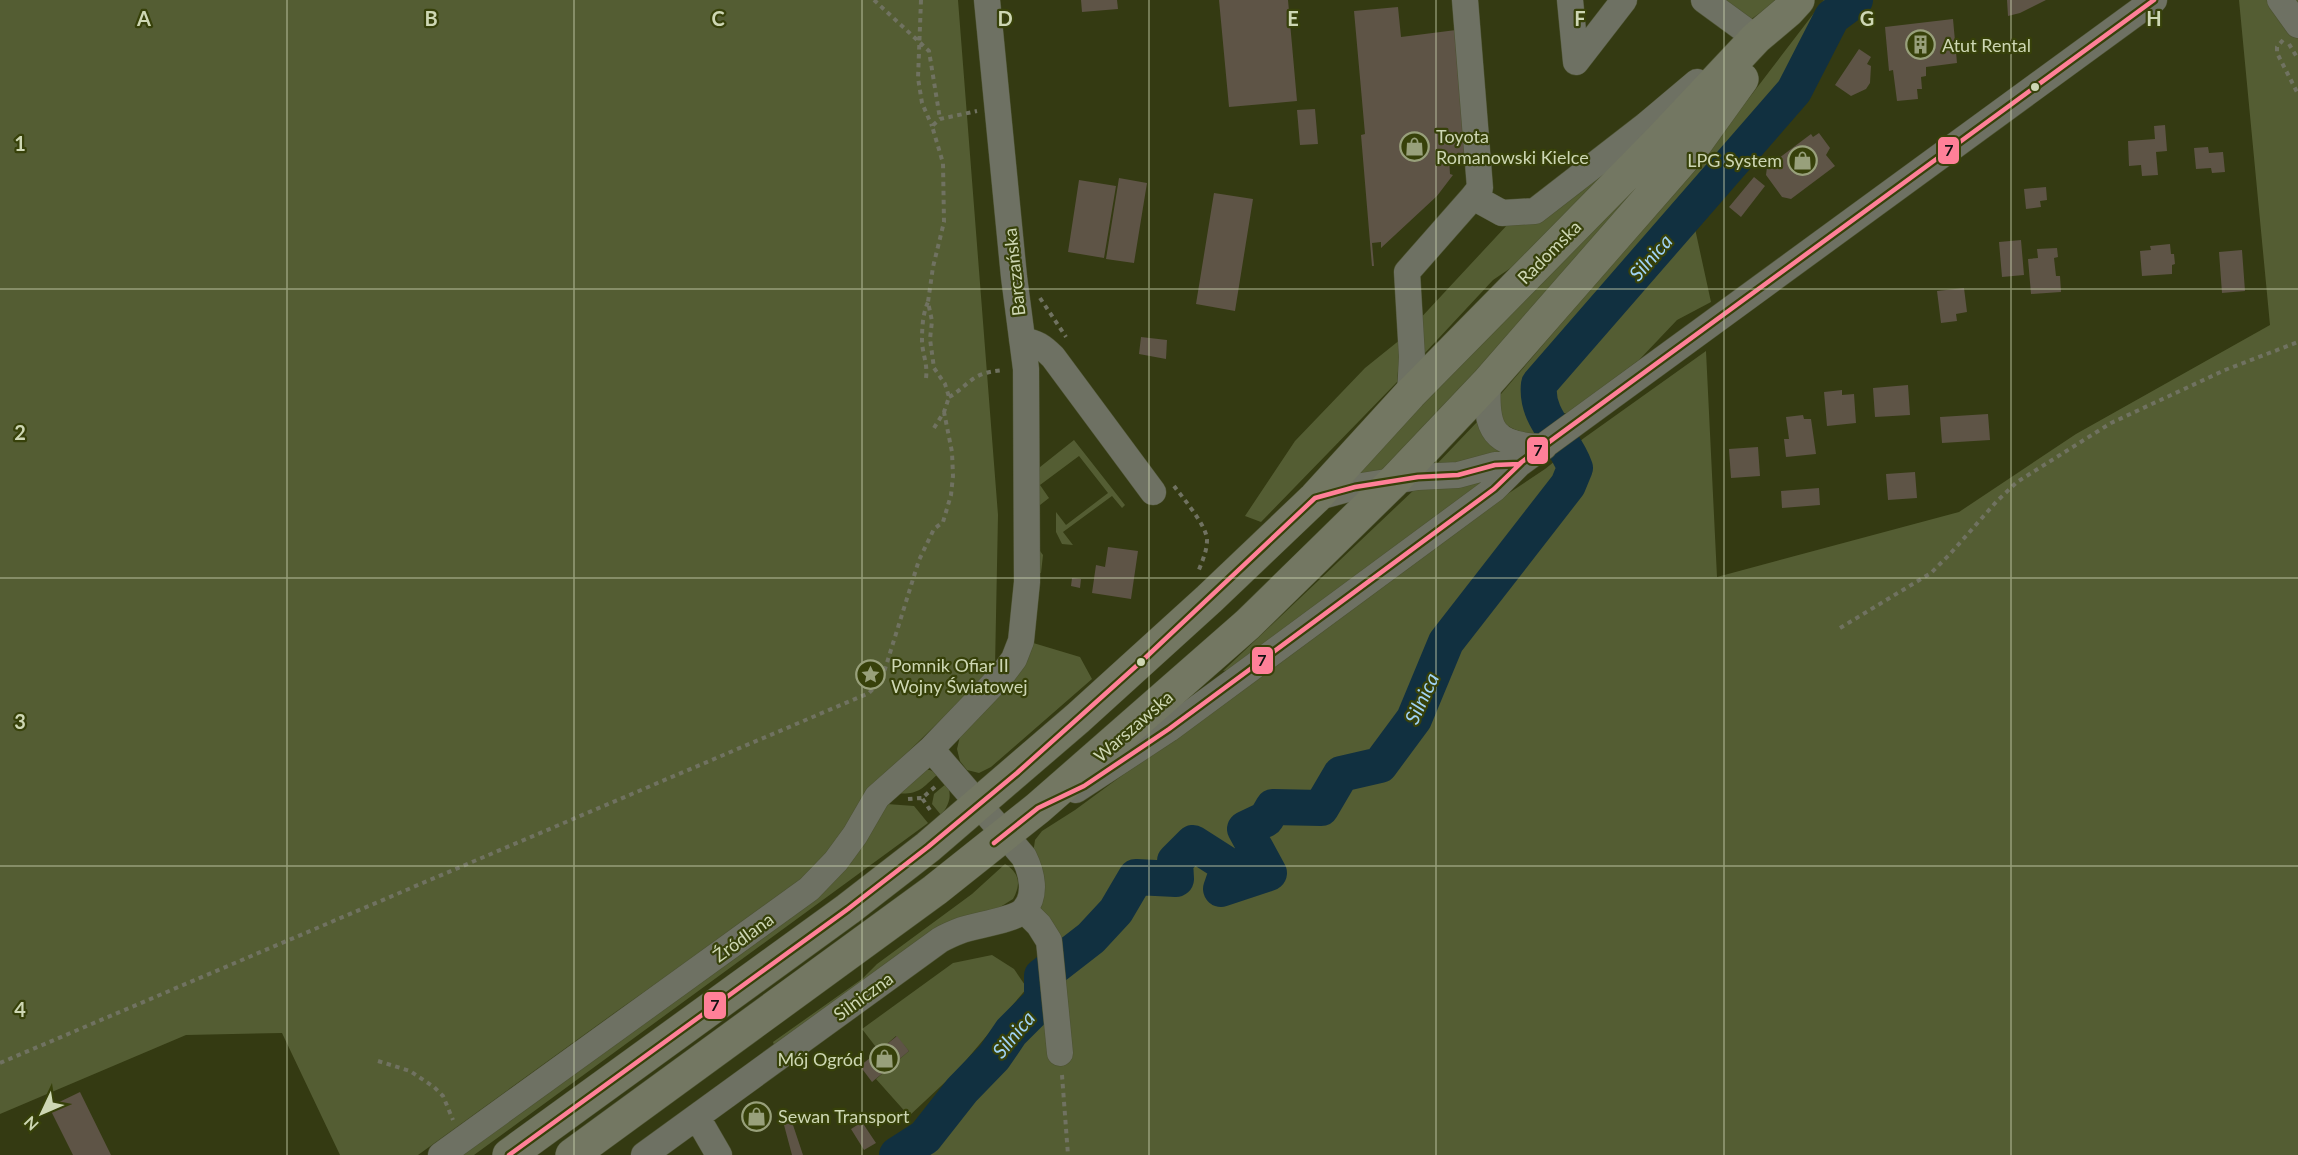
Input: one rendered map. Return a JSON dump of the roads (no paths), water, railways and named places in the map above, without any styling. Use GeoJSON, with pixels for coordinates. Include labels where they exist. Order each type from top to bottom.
{"type":"FeatureCollection","features":[{"type":"Feature","properties":{"kind":"main road","name":"Radomska"},"geometry":{"type":"LineString","coordinates":[[1315,498],[1410,394],[1660,140],[1751,43],[1793,6]]}},
{"type":"Feature","properties":{"kind":"main road","name":"Radomska"},"geometry":{"type":"LineString","coordinates":[[1488,382],[1691,150],[1735,87],[1768,48],[1793,6]]}},
{"type":"Feature","properties":{"kind":"main road","name":"Warszawska"},"geometry":{"type":"LineString","coordinates":[[1038,808],[1248,624],[1394,481],[1488,382]]}},
{"type":"Feature","properties":{"kind":"main road","name":"Warszawska"},"geometry":{"type":"LineString","coordinates":[[509,1155],[849,909],[979,804],[1017,773],[1201,607],[1315,498]]}},
{"type":"Feature","properties":{"kind":"main road"},"geometry":{"type":"LineString","coordinates":[[572,1155],[899,917],[1038,808]]}},
{"type":"Feature","properties":{"kind":"street","name":"Barczańska"},"geometry":{"type":"LineString","coordinates":[[987,0],[1022,340],[1032,341],[1043,347],[1053,357],[1153,492]]}},
{"type":"Feature","properties":{"kind":"street"},"geometry":{"type":"LineString","coordinates":[[1410,394],[1412,357],[1407,272],[1480,188],[1465,0]]}},
{"type":"Feature","properties":{"kind":"street"},"geometry":{"type":"LineString","coordinates":[[1570,0],[1576,62],[1624,0]]}},
{"type":"Feature","properties":{"kind":"street","name":"Warszawska"},"geometry":{"type":"LineString","coordinates":[[1038,808],[1084,786],[1169,729],[1494,489],[1519,464],[2154,0]]}},
{"type":"Feature","properties":{"kind":"street"},"geometry":{"type":"LineString","coordinates":[[2280,0],[2292,32]]}},
{"type":"Feature","properties":{"kind":"street"},"geometry":{"type":"LineString","coordinates":[[1473,197],[1502,213],[1536,212],[1716,66],[1751,43],[1716,4]]}},
{"type":"Feature","properties":{"kind":"street","name":"Źródlana"},"geometry":{"type":"LineString","coordinates":[[441,1155],[809,889],[823,876],[849,844],[877,797],[931,749],[1002,675],[1014,659],[1021,641],[1026,582],[1026,369],[1022,340]]}},
{"type":"Feature","properties":{"kind":"street"},"geometry":{"type":"LineString","coordinates":[[1488,382],[1486,406],[1490,424],[1496,433],[1509,442],[1522,446],[1544,447]]}},
{"type":"Feature","properties":{"kind":"street","name":"Warszawska"},"geometry":{"type":"LineString","coordinates":[[1315,498],[1355,487],[1418,477],[1458,475],[1495,465],[1519,464]]}},
{"type":"Feature","properties":{"kind":"street"},"geometry":{"type":"LineString","coordinates":[[931,749],[1018,848],[1028,866],[1033,891],[1024,910],[1039,925],[1049,941],[1060,1053]]}},
{"type":"Feature","properties":{"kind":"street","name":"Silniczna"},"geometry":{"type":"LineString","coordinates":[[644,1155],[940,940],[961,930],[1011,918],[1024,910]]}},
{"type":"Feature","properties":{"kind":"street"},"geometry":{"type":"LineString","coordinates":[[697,1117],[719,1155]]}},
{"type":"Feature","properties":{"kind":"waterway","name":"Silnica"},"geometry":{"type":"LineString","coordinates":[[897,1155],[925,1137],[962,1090],[994,1057],[1011,1032],[1042,1001],[1042,976],[1091,938],[1116,911],[1136,877],[1176,879],[1175,861],[1193,843],[1229,866],[1221,889],[1269,873],[1245,829],[1266,819],[1273,807],[1321,808],[1341,774],[1380,765],[1414,719],[1446,642],[1568,485],[1575,468],[1546,418],[1539,396],[1539,384],[1794,91],[1832,17],[1855,0]]}},
{"type":"Feature","properties":{"kind":"place","name":"Atut Rental"},"geometry":{"type":"Point","coordinates":[1921,45]}},
{"type":"Feature","properties":{"kind":"place","name":"Toyota Romanowski Kielce"},"geometry":{"type":"Point","coordinates":[1415,146]}},
{"type":"Feature","properties":{"kind":"place","name":"LPG System"},"geometry":{"type":"Point","coordinates":[1803,160]}},
{"type":"Feature","properties":{"kind":"place","name":"Pomnik Ofiar II Wojny Światowej"},"geometry":{"type":"Point","coordinates":[870,675]}},
{"type":"Feature","properties":{"kind":"place","name":"Mój Ogród"},"geometry":{"type":"Point","coordinates":[884,1059]}},
{"type":"Feature","properties":{"kind":"place","name":"Sewan Transport"},"geometry":{"type":"Point","coordinates":[757,1116]}}]}
